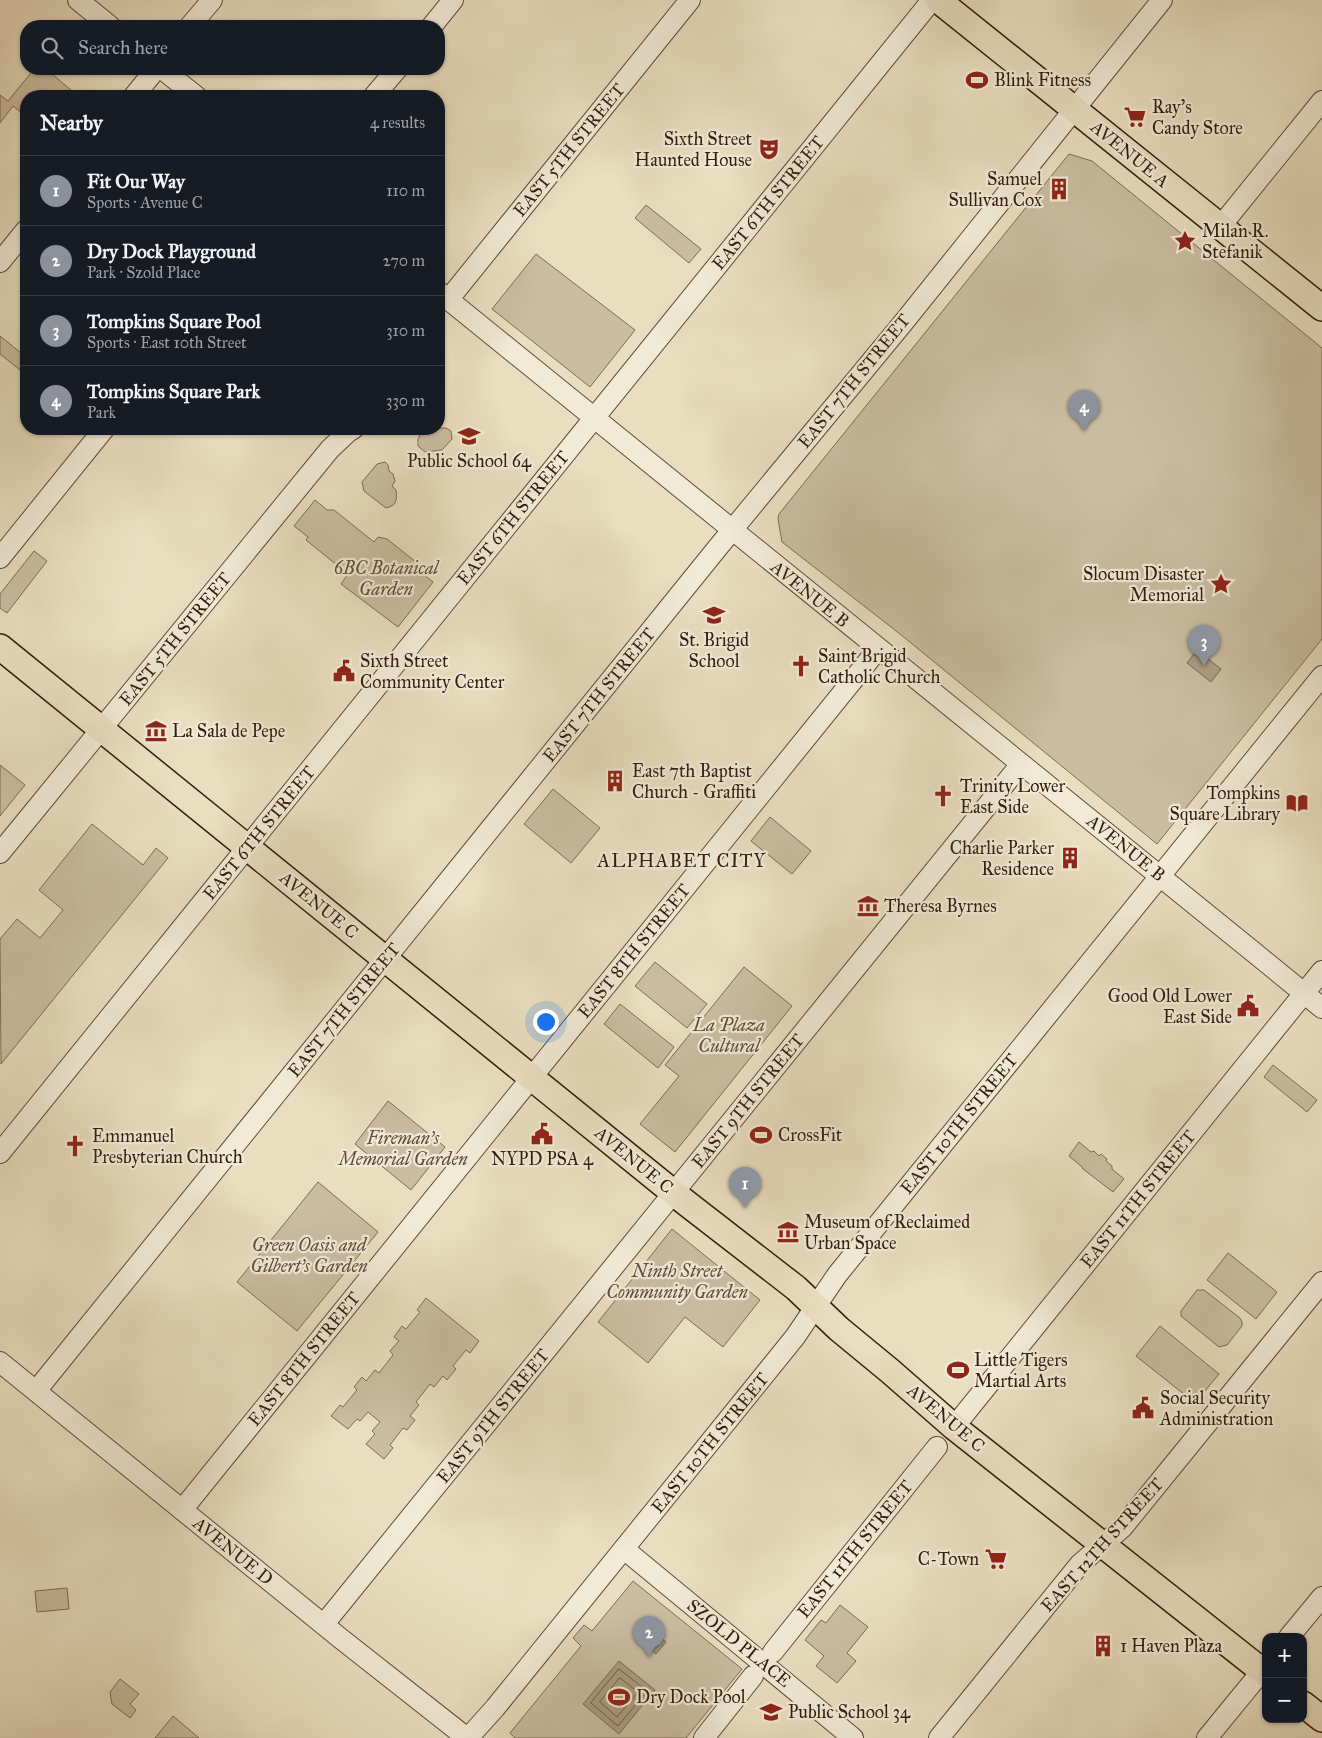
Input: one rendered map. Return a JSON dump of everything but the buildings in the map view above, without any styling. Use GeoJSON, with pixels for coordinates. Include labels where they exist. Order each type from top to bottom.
{"type":"FeatureCollection","features":[{"type":"Feature","properties":{"kind":"main road","name":"AVENUE A"},"geometry":{"type":"LineString","coordinates":[[938,0],[1322,308]]}},
{"type":"Feature","properties":{"kind":"main road","name":"AVENUE C"},"geometry":{"type":"LineString","coordinates":[[0,647],[674,1193],[796,1288],[839,1330],[890,1371],[954,1427],[1262,1668]]}},
{"type":"Feature","properties":{"kind":"main road"},"geometry":{"type":"LineString","coordinates":[[1307,1707],[1322,1719]]}},
{"type":"Feature","properties":{"kind":"street"},"geometry":{"type":"LineString","coordinates":[[78,0],[103,20]]}},
{"type":"Feature","properties":{"kind":"street"},"geometry":{"type":"LineString","coordinates":[[195,20],[212,0]]}},
{"type":"Feature","properties":{"kind":"street"},"geometry":{"type":"LineString","coordinates":[[437,20],[454,0]]}},
{"type":"Feature","properties":{"kind":"street","name":"EAST 5TH STREET"},"geometry":{"type":"LineString","coordinates":[[445,294],[690,0]]}},
{"type":"Feature","properties":{"kind":"street","name":"EAST 6TH STREET"},"geometry":{"type":"LineString","coordinates":[[0,1153],[932,0]]}},
{"type":"Feature","properties":{"kind":"street","name":"EAST 7TH STREET"},"geometry":{"type":"LineString","coordinates":[[36,1391],[732,531],[903,323],[1162,0]]}},
{"type":"Feature","properties":{"kind":"street"},"geometry":{"type":"LineString","coordinates":[[139,90],[151,75]]}},
{"type":"Feature","properties":{"kind":"street"},"geometry":{"type":"LineString","coordinates":[[170,75],[188,90]]}},
{"type":"Feature","properties":{"kind":"street"},"geometry":{"type":"LineString","coordinates":[[379,90],[392,75]]}},
{"type":"Feature","properties":{"kind":"street"},"geometry":{"type":"LineString","coordinates":[[1220,227],[1322,101]]}},
{"type":"Feature","properties":{"kind":"street"},"geometry":{"type":"LineString","coordinates":[[0,262],[20,237]]}},
{"type":"Feature","properties":{"kind":"street","name":"AVENUE B"},"geometry":{"type":"LineString","coordinates":[[445,298],[1322,1008]]}},
{"type":"Feature","properties":{"kind":"street"},"geometry":{"type":"LineString","coordinates":[[0,558],[99,435]]}},
{"type":"Feature","properties":{"kind":"street","name":"EAST 5TH STREET"},"geometry":{"type":"LineString","coordinates":[[0,853],[330,449],[345,435]]}},
{"type":"Feature","properties":{"kind":"street","name":"EAST 8TH STREET"},"geometry":{"type":"LineString","coordinates":[[182,1510],[878,649]]}},
{"type":"Feature","properties":{"kind":"street","name":"EAST 10TH STREET"},"geometry":{"type":"LineString","coordinates":[[468,1738],[495,1708],[790,1343],[837,1275],[1322,676]]}},
{"type":"Feature","properties":{"kind":"street","name":"EAST 9TH STREET"},"geometry":{"type":"LineString","coordinates":[[324,1624],[1020,764]]}},
{"type":"Feature","properties":{"kind":"street","name":"EAST 11TH STREET"},"geometry":{"type":"LineString","coordinates":[[954,1427],[1322,971]]}},
{"type":"Feature","properties":{"kind":"street","name":"EAST 12TH STREET"},"geometry":{"type":"LineString","coordinates":[[940,1738],[1080,1564],[1122,1528],[1322,1282]]}},
{"type":"Feature","properties":{"kind":"street","name":"AVENUE D"},"geometry":{"type":"LineString","coordinates":[[0,1362],[468,1738]]}},
{"type":"Feature","properties":{"kind":"street","name":"EAST 11TH STREET"},"geometry":{"type":"LineString","coordinates":[[773,1652],[938,1447]]}},
{"type":"Feature","properties":{"kind":"street","name":"SZOLD PLACE"},"geometry":{"type":"LineString","coordinates":[[624,1549],[853,1738]]}},
{"type":"Feature","properties":{"kind":"street"},"geometry":{"type":"LineString","coordinates":[[1293,1633],[1322,1597]]}},
{"type":"Feature","properties":{"kind":"street"},"geometry":{"type":"LineString","coordinates":[[1207,1738],[1262,1672]]}},
{"type":"Feature","properties":{"kind":"street"},"geometry":{"type":"LineString","coordinates":[[704,1738],[753,1676]]}},
{"type":"Feature","properties":{"kind":"green space"},"geometry":{"type":"Polygon","coordinates":[[[29,75],[53,75],[71,90],[20,90],[20,111],[13,106],[0,123],[0,95],[8,101],[29,75]]]}},
{"type":"Feature","properties":{"kind":"green space"},"geometry":{"type":"Polygon","coordinates":[[[1069,154],[1092,161],[1322,348],[1322,639],[1157,844],[900,634],[782,542],[778,519],[779,514],[1069,154]]]}},
{"type":"Feature","properties":{"kind":"green space"},"geometry":{"type":"Polygon","coordinates":[[[646,205],[701,249],[689,263],[635,218],[646,205]]]}},
{"type":"Feature","properties":{"kind":"green space"},"geometry":{"type":"Polygon","coordinates":[[[536,254],[635,330],[590,387],[492,309],[536,254]]]}},
{"type":"Feature","properties":{"kind":"green space"},"geometry":{"type":"Polygon","coordinates":[[[0,336],[20,352],[20,370],[0,354],[0,336]]]}},
{"type":"Feature","properties":{"kind":"green space"},"geometry":{"type":"Polygon","coordinates":[[[445,428],[451,431],[452,439],[442,450],[425,452],[418,446],[420,435],[445,435],[445,428]]]}},
{"type":"Feature","properties":{"kind":"green space"},"geometry":{"type":"Polygon","coordinates":[[[385,462],[388,465],[389,471],[393,474],[395,481],[392,486],[396,490],[396,502],[386,508],[364,491],[362,482],[377,464],[385,462]]]}},
{"type":"Feature","properties":{"kind":"green space","name":"6BC Botanical Garden"},"geometry":{"type":"Polygon","coordinates":[[[315,500],[327,510],[334,510],[374,542],[378,537],[387,539],[422,567],[419,571],[433,582],[398,627],[341,584],[348,574],[306,540],[308,537],[294,526],[315,500]]]}},
{"type":"Feature","properties":{"kind":"green space"},"geometry":{"type":"Polygon","coordinates":[[[34,551],[47,561],[7,613],[0,608],[0,594],[34,551]]]}},
{"type":"Feature","properties":{"kind":"green space"},"geometry":{"type":"Polygon","coordinates":[[[0,765],[25,785],[0,816],[0,765]]]}},
{"type":"Feature","properties":{"kind":"green space"},"geometry":{"type":"Polygon","coordinates":[[[553,789],[600,828],[571,863],[524,824],[553,789]]]}},
{"type":"Feature","properties":{"kind":"green space"},"geometry":{"type":"Polygon","coordinates":[[[770,817],[811,851],[792,874],[751,841],[770,817]]]}},
{"type":"Feature","properties":{"kind":"green space"},"geometry":{"type":"Polygon","coordinates":[[[92,824],[143,865],[156,848],[168,858],[1,1064],[0,939],[17,919],[40,938],[63,910],[39,890],[92,824]]]}},
{"type":"Feature","properties":{"kind":"green space"},"geometry":{"type":"Polygon","coordinates":[[[655,962],[707,1004],[687,1028],[635,986],[655,962]]]}},
{"type":"Feature","properties":{"kind":"green space","name":"La Plaza Cultural"},"geometry":{"type":"Polygon","coordinates":[[[744,967],[792,1006],[675,1152],[640,1124],[679,1076],[665,1065],[744,967]]]}},
{"type":"Feature","properties":{"kind":"green space"},"geometry":{"type":"Polygon","coordinates":[[[620,1004],[674,1047],[658,1068],[604,1024],[620,1004]]]}},
{"type":"Feature","properties":{"kind":"green space"},"geometry":{"type":"Polygon","coordinates":[[[1273,1065],[1317,1100],[1307,1112],[1264,1077],[1273,1065]]]}},
{"type":"Feature","properties":{"kind":"green space","name":"Fireman's Memorial Garden"},"geometry":{"type":"Polygon","coordinates":[[[388,1101],[445,1147],[411,1190],[355,1144],[388,1101]]]}},
{"type":"Feature","properties":{"kind":"green space"},"geometry":{"type":"Polygon","coordinates":[[[1079,1142],[1091,1152],[1094,1151],[1099,1156],[1101,1154],[1107,1159],[1106,1161],[1112,1166],[1112,1169],[1124,1179],[1113,1192],[1069,1156],[1079,1142]]]}},
{"type":"Feature","properties":{"kind":"green space","name":"Green Oasis and Gilbert's Garden"},"geometry":{"type":"Polygon","coordinates":[[[318,1182],[378,1232],[297,1331],[237,1282],[318,1182]]]}},
{"type":"Feature","properties":{"kind":"green space","name":"Ninth Street Community Garden"},"geometry":{"type":"Polygon","coordinates":[[[672,1229],[760,1300],[723,1347],[685,1317],[648,1363],[598,1322],[672,1229]]]}},
{"type":"Feature","properties":{"kind":"green space"},"geometry":{"type":"Polygon","coordinates":[[[1228,1253],[1277,1292],[1256,1319],[1207,1280],[1228,1253]]]}},
{"type":"Feature","properties":{"kind":"green space"},"geometry":{"type":"Polygon","coordinates":[[[1197,1290],[1204,1290],[1240,1318],[1242,1326],[1227,1345],[1219,1347],[1181,1316],[1181,1311],[1197,1290]]]}},
{"type":"Feature","properties":{"kind":"green space"},"geometry":{"type":"Polygon","coordinates":[[[426,1298],[479,1341],[470,1353],[466,1350],[453,1366],[456,1369],[447,1380],[443,1376],[434,1387],[430,1384],[416,1402],[419,1405],[410,1416],[415,1420],[407,1430],[403,1428],[390,1445],[393,1448],[384,1459],[366,1444],[375,1434],[372,1431],[380,1422],[368,1412],[360,1421],[357,1419],[348,1429],[331,1416],[340,1405],[343,1407],[357,1390],[354,1387],[362,1377],[366,1381],[375,1370],[379,1373],[393,1355],[390,1351],[399,1341],[394,1337],[402,1326],[406,1329],[420,1312],[417,1310],[426,1298]]]}},
{"type":"Feature","properties":{"kind":"green space"},"geometry":{"type":"Polygon","coordinates":[[[1160,1326],[1219,1374],[1195,1403],[1136,1356],[1160,1326]]]}},
{"type":"Feature","properties":{"kind":"green space"},"geometry":{"type":"Polygon","coordinates":[[[633,1581],[742,1669],[686,1738],[515,1738],[510,1733],[581,1646],[573,1638],[584,1625],[592,1631],[633,1581]]]}},
{"type":"Feature","properties":{"kind":"green space"},"geometry":{"type":"Polygon","coordinates":[[[67,1588],[69,1609],[37,1612],[35,1591],[67,1588]]]}},
{"type":"Feature","properties":{"kind":"green space"},"geometry":{"type":"Polygon","coordinates":[[[840,1605],[868,1627],[847,1653],[856,1661],[837,1683],[816,1666],[824,1656],[805,1640],[821,1620],[826,1623],[840,1605]]]}},
{"type":"Feature","properties":{"kind":"green space"},"geometry":{"type":"Polygon","coordinates":[[[120,1679],[139,1694],[130,1704],[136,1710],[130,1718],[112,1704],[110,1692],[120,1679]]]}},
{"type":"Feature","properties":{"kind":"green space"},"geometry":{"type":"Polygon","coordinates":[[[173,1716],[199,1738],[155,1738],[173,1716]]]}},
{"type":"Feature","properties":{"kind":"water"},"geometry":{"type":"Polygon","coordinates":[[[1197,650],[1221,669],[1211,682],[1187,663],[1197,650]]]}},
{"type":"Feature","properties":{"kind":"water"},"geometry":{"type":"Polygon","coordinates":[[[648,1627],[666,1642],[656,1654],[638,1639],[648,1627]]]}},
{"type":"Feature","properties":{"kind":"water","name":"Dry Dock Pool"},"geometry":{"type":"Polygon","coordinates":[[[619,1661],[655,1690],[619,1734],[583,1704],[619,1661]]]}},
{"type":"Feature","properties":{"kind":"place","name":"Blink Fitness"},"geometry":{"type":"Point","coordinates":[977,80]}},
{"type":"Feature","properties":{"kind":"place","name":"Ray's Candy Store"},"geometry":{"type":"Point","coordinates":[1135,117]}},
{"type":"Feature","properties":{"kind":"place","name":"Sixth Street Haunted House"},"geometry":{"type":"Point","coordinates":[769,149]}},
{"type":"Feature","properties":{"kind":"place","name":"Samuel Sullivan Cox"},"geometry":{"type":"Point","coordinates":[1059,189]}},
{"type":"Feature","properties":{"kind":"place","name":"Milan R. Stefanik"},"geometry":{"type":"Point","coordinates":[1185,241]}},
{"type":"Feature","properties":{"kind":"place","name":"Tompkins Square Park"},"geometry":{"type":"Point","coordinates":[1084,431]}},
{"type":"Feature","properties":{"kind":"place","name":"Public School 64"},"geometry":{"type":"Point","coordinates":[469,436]}},
{"type":"Feature","properties":{"kind":"place","name":"Slocum Disaster Memorial"},"geometry":{"type":"Point","coordinates":[1221,584]}},
{"type":"Feature","properties":{"kind":"place","name":"St. Brigid School"},"geometry":{"type":"Point","coordinates":[714,615]}},
{"type":"Feature","properties":{"kind":"place","name":"Saint Brigid Catholic Church"},"geometry":{"type":"Point","coordinates":[801,666]}},
{"type":"Feature","properties":{"kind":"place","name":"Tompkins Square Pool"},"geometry":{"type":"Point","coordinates":[1204,666]}},
{"type":"Feature","properties":{"kind":"place","name":"Sixth Street Community Center"},"geometry":{"type":"Point","coordinates":[344,671]}},
{"type":"Feature","properties":{"kind":"place","name":"La Sala de Pepe"},"geometry":{"type":"Point","coordinates":[156,731]}},
{"type":"Feature","properties":{"kind":"place","name":"East 7th Baptist Church - Graffiti"},"geometry":{"type":"Point","coordinates":[615,781]}},
{"type":"Feature","properties":{"kind":"place","name":"Trinity Lower East Side"},"geometry":{"type":"Point","coordinates":[943,796]}},
{"type":"Feature","properties":{"kind":"place","name":"Tompkins Square Library"},"geometry":{"type":"Point","coordinates":[1297,803]}},
{"type":"Feature","properties":{"kind":"place","name":"Charlie Parker Residence"},"geometry":{"type":"Point","coordinates":[1070,858]}},
{"type":"Feature","properties":{"kind":"place","name":"Theresa Byrnes"},"geometry":{"type":"Point","coordinates":[868,906]}},
{"type":"Feature","properties":{"kind":"place","name":"Good Old Lower East Side"},"geometry":{"type":"Point","coordinates":[1248,1006]}},
{"type":"Feature","properties":{"kind":"place","name":"NYPD PSA 4"},"geometry":{"type":"Point","coordinates":[542,1134]}},
{"type":"Feature","properties":{"kind":"place","name":"CrossFit"},"geometry":{"type":"Point","coordinates":[761,1135]}},
{"type":"Feature","properties":{"kind":"place","name":"Emmanuel Presbyterian Church"},"geometry":{"type":"Point","coordinates":[75,1146]}},
{"type":"Feature","properties":{"kind":"place","name":"Fit Our Way"},"geometry":{"type":"Point","coordinates":[745,1208]}},
{"type":"Feature","properties":{"kind":"place","name":"Museum of Reclaimed Urban Space"},"geometry":{"type":"Point","coordinates":[788,1232]}},
{"type":"Feature","properties":{"kind":"place","name":"Little Tigers Martial Arts"},"geometry":{"type":"Point","coordinates":[958,1370]}},
{"type":"Feature","properties":{"kind":"place","name":"Social Security Administration"},"geometry":{"type":"Point","coordinates":[1143,1408]}},
{"type":"Feature","properties":{"kind":"place","name":"C-Town"},"geometry":{"type":"Point","coordinates":[996,1559]}},
{"type":"Feature","properties":{"kind":"place","name":"1 Haven Plaza"},"geometry":{"type":"Point","coordinates":[1103,1646]}},
{"type":"Feature","properties":{"kind":"place","name":"Dry Dock Playground"},"geometry":{"type":"Point","coordinates":[649,1657]}},
{"type":"Feature","properties":{"kind":"place","name":"Dry Dock Pool"},"geometry":{"type":"Point","coordinates":[619,1697]}},
{"type":"Feature","properties":{"kind":"place","name":"Public School 34"},"geometry":{"type":"Point","coordinates":[771,1712]}},
{"type":"Feature","properties":{"kind":"district","name":"ALPHABET CITY"},"geometry":{"type":"Point","coordinates":[682,860]}}]}
